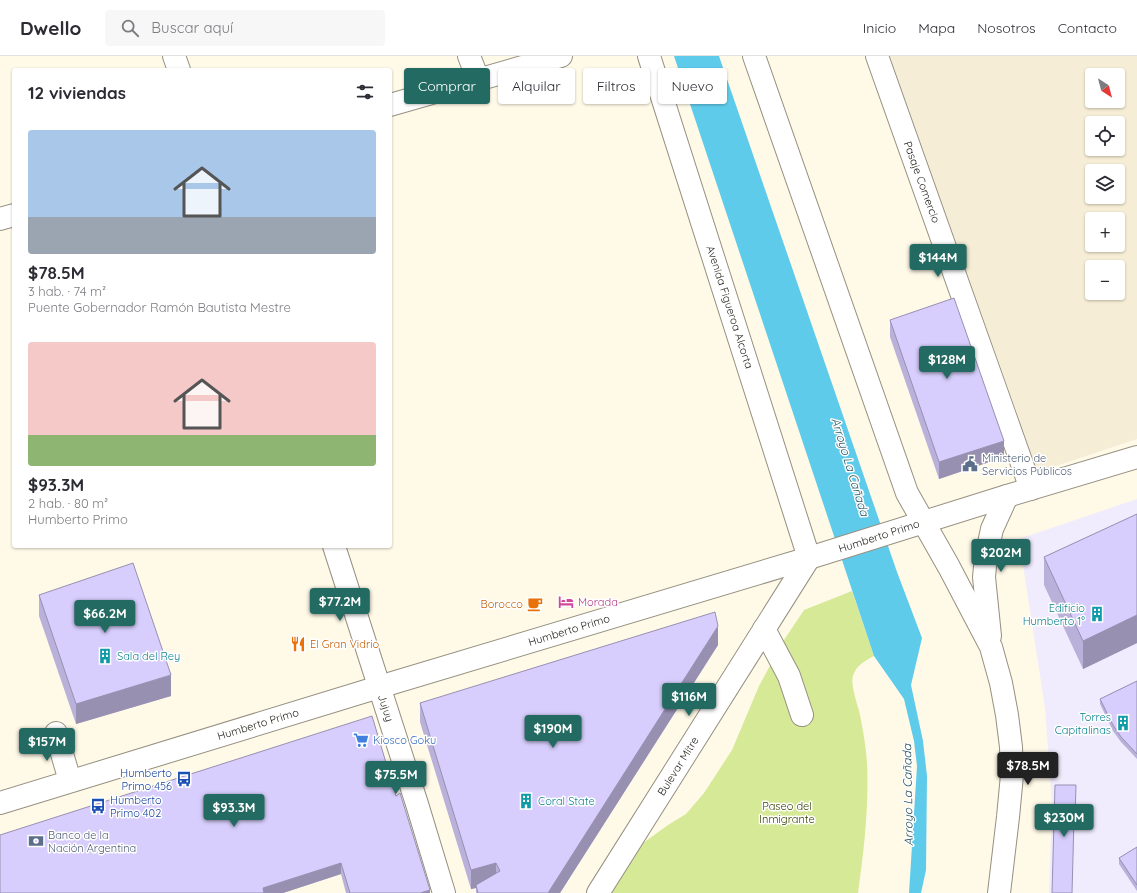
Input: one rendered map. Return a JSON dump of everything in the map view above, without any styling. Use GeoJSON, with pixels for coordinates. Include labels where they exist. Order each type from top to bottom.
{"type":"FeatureCollection","features":[{"type":"Feature","properties":{"kind":"main road"},"geometry":{"type":"LineString","coordinates":[[174,56],[178,68]]}},
{"type":"Feature","properties":{"kind":"main road"},"geometry":{"type":"LineString","coordinates":[[469,56],[474,68]]}},
{"type":"Feature","properties":{"kind":"main road"},"geometry":{"type":"LineString","coordinates":[[490,76],[561,56]]}},
{"type":"Feature","properties":{"kind":"main road","name":"Avenida Figueroa Alcorta"},"geometry":{"type":"LineString","coordinates":[[650,56],[809,558]]}},
{"type":"Feature","properties":{"kind":"main road"},"geometry":{"type":"LineString","coordinates":[[754,56],[907,493],[949,567],[991,648]]}},
{"type":"Feature","properties":{"kind":"main road","name":"Pasaje Comercio"},"geometry":{"type":"LineString","coordinates":[[877,56],[1031,489]]}},
{"type":"Feature","properties":{"kind":"main road"},"geometry":{"type":"LineString","coordinates":[[392,104],[404,101]]}},
{"type":"Feature","properties":{"kind":"main road"},"geometry":{"type":"LineString","coordinates":[[0,219],[12,216]]}},
{"type":"Feature","properties":{"kind":"main road","name":"Humberto Primo"},"geometry":{"type":"LineString","coordinates":[[0,803],[809,558],[1137,456]]}},
{"type":"Feature","properties":{"kind":"main road"},"geometry":{"type":"LineString","coordinates":[[999,893],[1012,775],[1011,747],[1002,689],[991,648],[984,577],[986,557],[992,529],[1007,496]]}},
{"type":"Feature","properties":{"kind":"main road","name":"Jujuy"},"geometry":{"type":"LineString","coordinates":[[335,548],[444,893]]}},
{"type":"Feature","properties":{"kind":"main road","name":"Bulevar Mitre"},"geometry":{"type":"LineString","coordinates":[[598,893],[809,558]]}},
{"type":"Feature","properties":{"kind":"main road"},"geometry":{"type":"LineString","coordinates":[[764,630],[789,676],[802,715]]}},
{"type":"Feature","properties":{"kind":"main road"},"geometry":{"type":"LineString","coordinates":[[56,733],[70,781]]}},
{"type":"Feature","properties":{"kind":"shaded area"},"geometry":{"type":"Polygon","coordinates":[[[890,56],[1137,56],[1137,439],[1038,472],[890,56]]]}},
{"type":"Feature","properties":{"kind":"shaded area"},"geometry":{"type":"Polygon","coordinates":[[[1137,499],[1137,893],[1049,893],[1052,804],[1045,708],[1019,539],[1137,499]]]}},
{"type":"Feature","properties":{"kind":"green space","name":"Paseo del Inmigrante"},"geometry":{"type":"Polygon","coordinates":[[[852,591],[874,656],[856,669],[852,680],[862,727],[867,763],[866,828],[858,893],[605,893],[628,854],[686,814],[704,793],[732,750],[759,686],[782,643],[804,610],[852,591]]]}},
{"type":"Feature","properties":{"kind":"water"},"geometry":{"type":"Polygon","coordinates":[[[674,56],[719,56],[723,68],[678,68],[674,56]]]}},
{"type":"Feature","properties":{"kind":"water","name":"Arroyo La Cañada"},"geometry":{"type":"Polygon","coordinates":[[[727,79],[897,572],[922,638],[911,685],[923,741],[927,776],[926,870],[921,893],[909,893],[917,766],[914,741],[904,699],[874,656],[690,104],[727,104],[727,79]]]}},
{"type":"Feature","properties":{"kind":"building"},"geometry":{"type":"Polygon","coordinates":[[[954,298],[1004,441],[939,462],[890,320],[954,298]]]}},
{"type":"Feature","properties":{"kind":"building","name":"Edificio Humberto 1°"},"geometry":{"type":"Polygon","coordinates":[[[1137,514],[1137,615],[1083,641],[1044,557],[1137,514]]]}},
{"type":"Feature","properties":{"kind":"building","name":"Sala del Rey"},"geometry":{"type":"Polygon","coordinates":[[[133,563],[171,675],[76,704],[39,595],[133,563]]]}},
{"type":"Feature","properties":{"kind":"building"},"geometry":{"type":"Polygon","coordinates":[[[715,612],[718,626],[548,893],[478,893],[476,885],[500,871],[496,863],[471,870],[420,703],[715,612]]]}},
{"type":"Feature","properties":{"kind":"building","name":"Torres Capitalinas"},"geometry":{"type":"Polygon","coordinates":[[[1137,681],[1137,754],[1121,737],[1100,699],[1137,681]]]}},
{"type":"Feature","properties":{"kind":"building"},"geometry":{"type":"Polygon","coordinates":[[[372,716],[396,796],[400,793],[430,890],[420,893],[350,893],[341,863],[263,888],[264,893],[0,893],[0,835],[372,716]]]}},
{"type":"Feature","properties":{"kind":"building"},"geometry":{"type":"Polygon","coordinates":[[[1055,785],[1076,785],[1072,893],[1052,893],[1055,785]]]}},
{"type":"Feature","properties":{"kind":"building"},"geometry":{"type":"Polygon","coordinates":[[[1137,847],[1137,885],[1119,858],[1137,847]]]}},
{"type":"Feature","properties":{"kind":"place","name":"Ministerio de Servicios Públicos"},"geometry":{"type":"Point","coordinates":[970,464]}},
{"type":"Feature","properties":{"kind":"place","name":"Morada"},"geometry":{"type":"Point","coordinates":[566,602]}},
{"type":"Feature","properties":{"kind":"place","name":"Borocco"},"geometry":{"type":"Point","coordinates":[535,604]}},
{"type":"Feature","properties":{"kind":"place","name":"Edificio Humberto 1°"},"geometry":{"type":"Point","coordinates":[1097,614]}},
{"type":"Feature","properties":{"kind":"place","name":"El Gran Vidrio"},"geometry":{"type":"Point","coordinates":[298,644]}},
{"type":"Feature","properties":{"kind":"place","name":"Sala del Rey"},"geometry":{"type":"Point","coordinates":[105,656]}},
{"type":"Feature","properties":{"kind":"place","name":"Torres Capitalinas"},"geometry":{"type":"Point","coordinates":[1123,723]}},
{"type":"Feature","properties":{"kind":"place","name":"Kiosco Goku"},"geometry":{"type":"Point","coordinates":[361,740]}},
{"type":"Feature","properties":{"kind":"place","name":"Humberto Primo 456"},"geometry":{"type":"Point","coordinates":[184,779]}},
{"type":"Feature","properties":{"kind":"place","name":"Coral State"},"geometry":{"type":"Point","coordinates":[526,801]}},
{"type":"Feature","properties":{"kind":"place","name":"Humberto Primo 402"},"geometry":{"type":"Point","coordinates":[98,806]}},
{"type":"Feature","properties":{"kind":"place","name":"Banco de la Nación Argentina"},"geometry":{"type":"Point","coordinates":[36,841]}}]}
